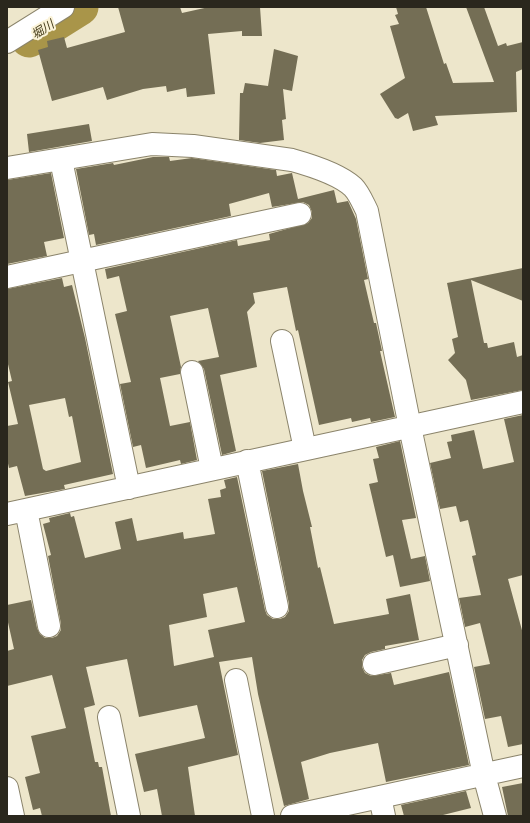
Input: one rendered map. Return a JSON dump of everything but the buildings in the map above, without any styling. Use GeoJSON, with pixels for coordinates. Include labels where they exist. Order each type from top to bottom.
{"type":"FeatureCollection","features":[{"type":"Feature","properties":{"kind":"street"},"geometry":{"type":"LineString","coordinates":[[7,42],[63,7]]}},
{"type":"Feature","properties":{"kind":"street"},"geometry":{"type":"LineString","coordinates":[[7,168],[152,144],[193,146],[292,160],[308,165],[353,187],[367,211],[410,427],[484,775],[495,816]]}},
{"type":"Feature","properties":{"kind":"street"},"geometry":{"type":"LineString","coordinates":[[61,160],[129,488]]}},
{"type":"Feature","properties":{"kind":"street"},"geometry":{"type":"LineString","coordinates":[[7,277],[300,214]]}},
{"type":"Feature","properties":{"kind":"street"},"geometry":{"type":"LineString","coordinates":[[282,341],[305,449]]}},
{"type":"Feature","properties":{"kind":"street"},"geometry":{"type":"LineString","coordinates":[[192,372],[212,469]]}},
{"type":"Feature","properties":{"kind":"street"},"geometry":{"type":"LineString","coordinates":[[49,626],[17,512],[523,402]]}},
{"type":"Feature","properties":{"kind":"street"},"geometry":{"type":"LineString","coordinates":[[247,461],[277,607]]}},
{"type":"Feature","properties":{"kind":"street"},"geometry":{"type":"LineString","coordinates":[[374,664],[457,645]]}},
{"type":"Feature","properties":{"kind":"street"},"geometry":{"type":"LineString","coordinates":[[236,680],[263,816]]}},
{"type":"Feature","properties":{"kind":"street"},"geometry":{"type":"LineString","coordinates":[[109,717],[129,816]]}},
{"type":"Feature","properties":{"kind":"street"},"geometry":{"type":"LineString","coordinates":[[292,816],[382,807],[484,775],[523,766]]}},
{"type":"Feature","properties":{"kind":"street"},"geometry":{"type":"LineString","coordinates":[[7,788],[13,816]]}},
{"type":"Feature","properties":{"kind":"waterway","name":"堀川"},"geometry":{"type":"LineString","coordinates":[[29,39],[80,7]]}}]}
